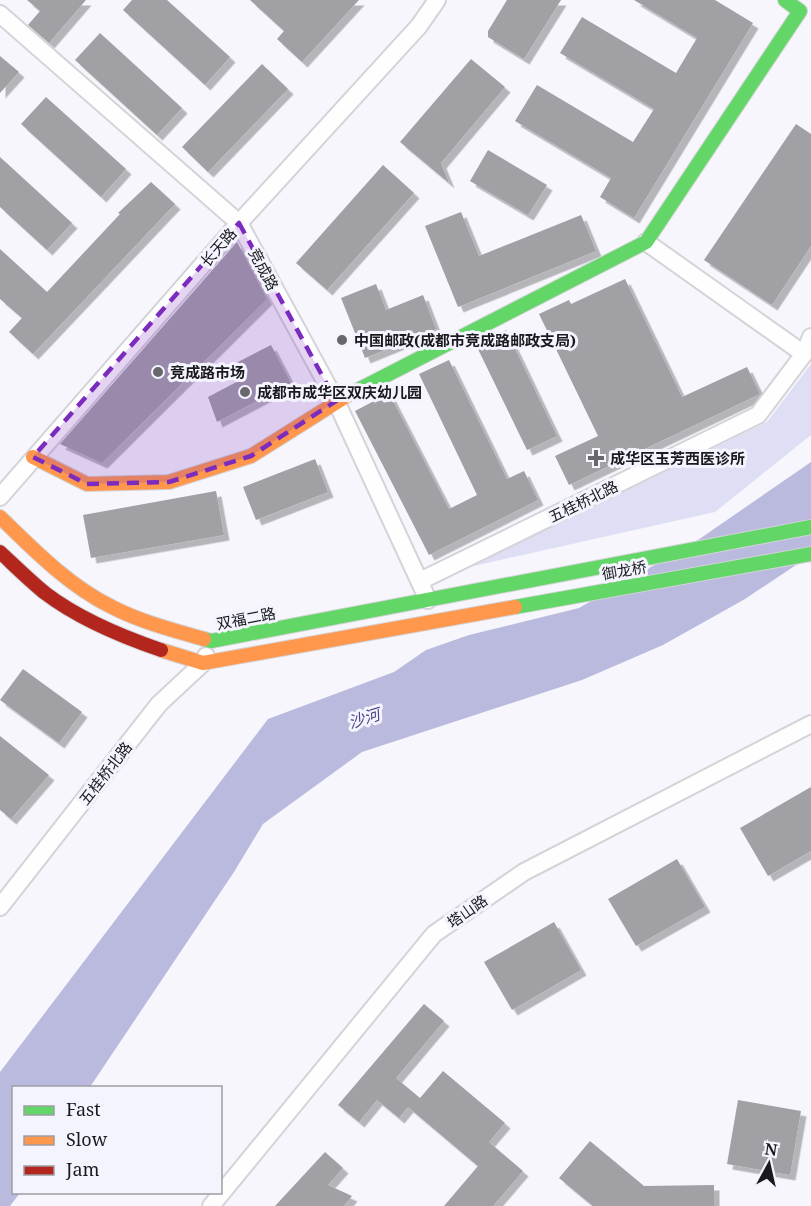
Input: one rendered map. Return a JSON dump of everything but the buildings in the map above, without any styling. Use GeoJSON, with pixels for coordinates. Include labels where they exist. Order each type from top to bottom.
{"type":"FeatureCollection","features":[{"type":"Feature","properties":{"kind":"main road"},"geometry":{"type":"LineString","coordinates":[[33,457],[87,484],[169,482],[251,456],[336,401],[646,242],[800,11],[785,0]]}},
{"type":"Feature","properties":{"kind":"main road","name":"双福二路"},"geometry":{"type":"LineString","coordinates":[[0,517],[48,564],[101,601],[152,623],[211,642],[496,586]]}},
{"type":"Feature","properties":{"kind":"main road","name":"御龙桥"},"geometry":{"type":"LineString","coordinates":[[496,586],[811,527]]}},
{"type":"Feature","properties":{"kind":"main road"},"geometry":{"type":"LineString","coordinates":[[0,552],[51,598],[95,624],[114,634],[203,663]]}},
{"type":"Feature","properties":{"kind":"main road","name":"御龙桥"},"geometry":{"type":"LineString","coordinates":[[203,663],[288,650],[442,618],[811,554]]}},
{"type":"Feature","properties":{"kind":"street","name":"长天路"},"geometry":{"type":"LineString","coordinates":[[0,497],[239,223],[419,26],[437,0]]}},
{"type":"Feature","properties":{"kind":"street","name":"竞成路"},"geometry":{"type":"LineString","coordinates":[[0,14],[239,223],[336,401],[428,600]]}},
{"type":"Feature","properties":{"kind":"street"},"geometry":{"type":"LineString","coordinates":[[646,242],[804,354]]}},
{"type":"Feature","properties":{"kind":"street","name":"五桂桥北路"},"geometry":{"type":"LineString","coordinates":[[420,581],[758,415],[804,354],[811,337]]}},
{"type":"Feature","properties":{"kind":"street","name":"五桂桥北路"},"geometry":{"type":"LineString","coordinates":[[0,907],[159,704],[203,663],[211,642]]}},
{"type":"Feature","properties":{"kind":"street","name":"塔山路"},"geometry":{"type":"LineString","coordinates":[[222,1193],[434,934],[524,872],[811,724]]}},
{"type":"Feature","properties":{"kind":"street","name":"塔山路"},"geometry":{"type":"LineString","coordinates":[[211,1206],[221,1194]]}},
{"type":"Feature","properties":{"kind":"highlighted area"},"geometry":{"type":"Polygon","coordinates":[[[239,223],[336,401],[251,456],[169,482],[87,484],[33,457],[239,223]]]}},
{"type":"Feature","properties":{"kind":"shaded area"},"geometry":{"type":"Polygon","coordinates":[[[811,364],[811,435],[715,512],[469,567],[767,422],[811,364]]]}},
{"type":"Feature","properties":{"kind":"water","name":"沙河"},"geometry":{"type":"Polygon","coordinates":[[[811,462],[811,555],[745,599],[663,645],[582,680],[362,752],[263,824],[234,872],[91,1086],[12,1086],[12,1194],[19,1194],[10,1206],[0,1206],[0,1072],[268,719],[394,672],[426,650],[469,635],[579,608],[698,540],[811,462]]]}},
{"type":"Feature","properties":{"kind":"traffic: fast"},"geometry":{"type":"LineString","coordinates":[[348,395],[646,242],[800,11],[785,0]]}},
{"type":"Feature","properties":{"kind":"traffic: fast"},"geometry":{"type":"LineString","coordinates":[[204,639],[211,641],[811,527]]}},
{"type":"Feature","properties":{"kind":"traffic: fast"},"geometry":{"type":"LineString","coordinates":[[515,607],[811,554]]}},
{"type":"Feature","properties":{"kind":"traffic: slow"},"geometry":{"type":"LineString","coordinates":[[33,457],[87,484],[169,482],[251,456],[348,395]]}},
{"type":"Feature","properties":{"kind":"traffic: slow"},"geometry":{"type":"LineString","coordinates":[[0,517],[67,578],[96,598],[134,617],[204,639]]}},
{"type":"Feature","properties":{"kind":"traffic: slow"},"geometry":{"type":"LineString","coordinates":[[161,650],[203,663],[515,607]]}},
{"type":"Feature","properties":{"kind":"traffic: jam"},"geometry":{"type":"LineString","coordinates":[[0,552],[45,593],[72,611],[115,633],[161,650]]}},
{"type":"Feature","properties":{"kind":"place","name":"中国邮政(成都市竞成路邮政支局)"},"geometry":{"type":"Point","coordinates":[342,340]}},
{"type":"Feature","properties":{"kind":"place","name":"竞成路市场"},"geometry":{"type":"Point","coordinates":[158,372]}},
{"type":"Feature","properties":{"kind":"place","name":"成都市成华区双庆幼儿园"},"geometry":{"type":"Point","coordinates":[245,392]}},
{"type":"Feature","properties":{"kind":"place","name":"成华区玉芳西医诊所"},"geometry":{"type":"Point","coordinates":[596,458]}}]}
